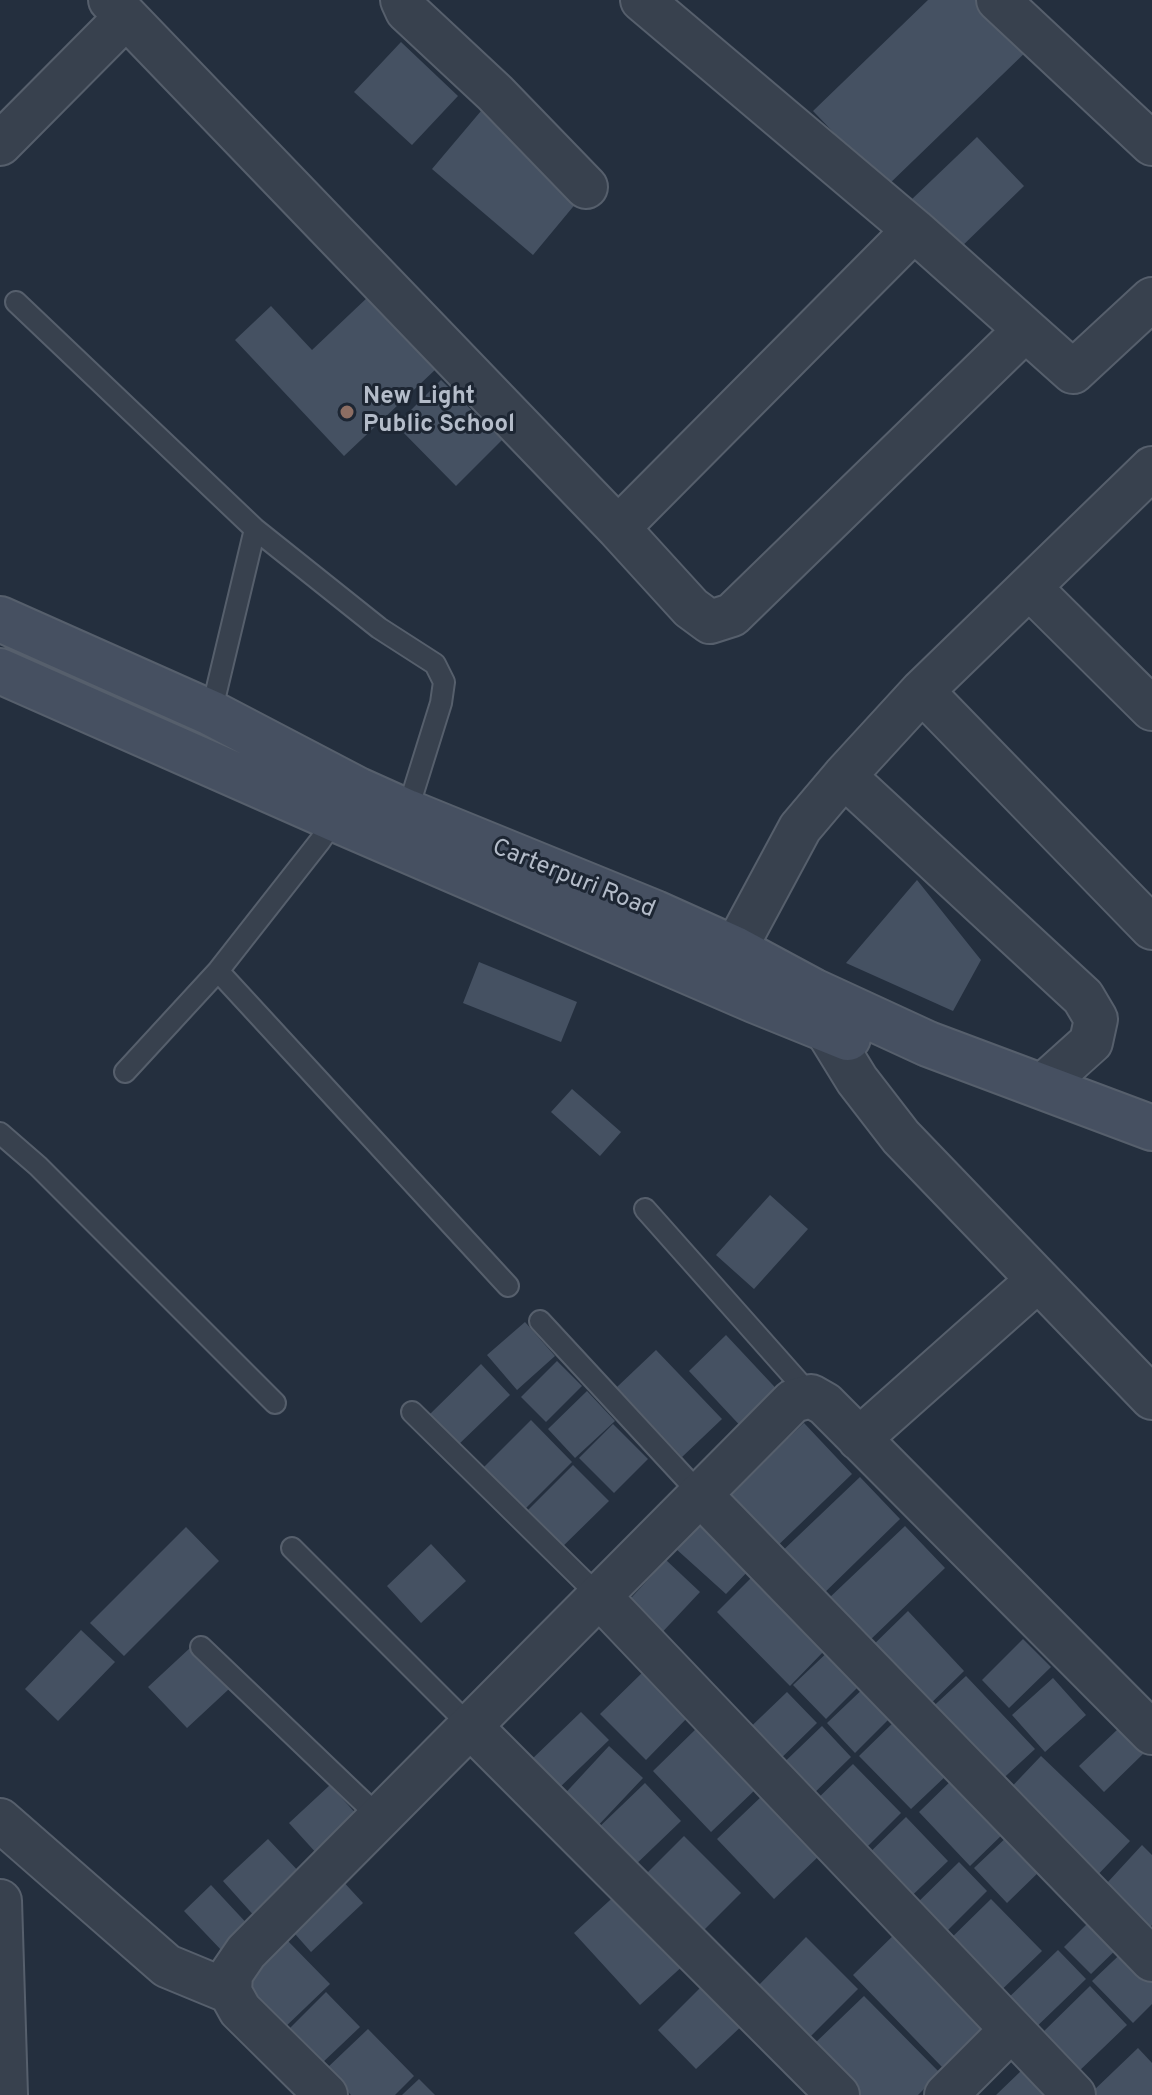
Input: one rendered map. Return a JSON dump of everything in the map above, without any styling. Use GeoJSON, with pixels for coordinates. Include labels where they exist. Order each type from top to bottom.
{"type":"FeatureCollection","features":[{"type":"Feature","properties":{"kind":"main road","name":"Carterpuri Road"},"geometry":{"type":"LineString","coordinates":[[0,619],[211,713],[358,790],[640,906],[914,1037],[1152,1128]]}},
{"type":"Feature","properties":{"kind":"main road","name":"Carterpuri Road"},"geometry":{"type":"LineString","coordinates":[[0,671],[754,1000],[1152,1157]]}},
{"type":"Feature","properties":{"kind":"street"},"geometry":{"type":"LineString","coordinates":[[402,0],[407,11],[495,93],[586,187]]}},
{"type":"Feature","properties":{"kind":"street"},"geometry":{"type":"LineString","coordinates":[[642,0],[914,230],[1073,372],[1152,299]]}},
{"type":"Feature","properties":{"kind":"street"},"geometry":{"type":"LineString","coordinates":[[998,0],[1152,144]]}},
{"type":"Feature","properties":{"kind":"street"},"geometry":{"type":"LineString","coordinates":[[0,144],[118,8],[618,528],[691,608],[710,622],[732,615],[1025,330]]}},
{"type":"Feature","properties":{"kind":"street"},"geometry":{"type":"LineString","coordinates":[[618,528],[914,230]]}},
{"type":"Feature","properties":{"kind":"street"},"geometry":{"type":"LineString","coordinates":[[735,949],[800,828],[844,776],[922,691],[1151,471]]}},
{"type":"Feature","properties":{"kind":"street"},"geometry":{"type":"LineString","coordinates":[[1030,588],[1152,709]]}},
{"type":"Feature","properties":{"kind":"street"},"geometry":{"type":"LineString","coordinates":[[922,691],[1152,928]]}},
{"type":"Feature","properties":{"kind":"street"},"geometry":{"type":"LineString","coordinates":[[844,776],[1083,997],[1096,1019],[1091,1042],[1042,1086]]}},
{"type":"Feature","properties":{"kind":"street"},"geometry":{"type":"LineString","coordinates":[[825,1028],[857,1080],[901,1137],[1152,1398]]}},
{"type":"Feature","properties":{"kind":"street"},"geometry":{"type":"LineString","coordinates":[[859,1439],[1038,1280]]}},
{"type":"Feature","properties":{"kind":"street"},"geometry":{"type":"LineString","coordinates":[[326,2095],[240,2010],[230,1992],[231,1974],[246,1952],[793,1401],[811,1396],[825,1404],[1152,1733]]}},
{"type":"Feature","properties":{"kind":"street"},"geometry":{"type":"LineString","coordinates":[[700,1494],[1152,1960]]}},
{"type":"Feature","properties":{"kind":"street"},"geometry":{"type":"LineString","coordinates":[[599,1596],[1074,2095]]}},
{"type":"Feature","properties":{"kind":"street"},"geometry":{"type":"LineString","coordinates":[[470,1726],[838,2095]]}},
{"type":"Feature","properties":{"kind":"street"},"geometry":{"type":"LineString","coordinates":[[0,1820],[167,1966],[230,1992]]}},
{"type":"Feature","properties":{"kind":"street"},"geometry":{"type":"LineString","coordinates":[[0,1901],[6,2095]]}},
{"type":"Feature","properties":{"kind":"street"},"geometry":{"type":"LineString","coordinates":[[946,2095],[1011,2030]]}},
{"type":"Feature","properties":{"kind":"lane"},"geometry":{"type":"LineString","coordinates":[[16,302],[255,529],[379,628],[435,664],[444,682],[441,703],[407,812]]}},
{"type":"Feature","properties":{"kind":"lane"},"geometry":{"type":"LineString","coordinates":[[211,713],[255,529]]}},
{"type":"Feature","properties":{"kind":"lane"},"geometry":{"type":"LineString","coordinates":[[125,1072],[218,971],[335,819]]}},
{"type":"Feature","properties":{"kind":"lane"},"geometry":{"type":"LineString","coordinates":[[218,971],[508,1286]]}},
{"type":"Feature","properties":{"kind":"lane"},"geometry":{"type":"LineString","coordinates":[[0,1133],[38,1166],[275,1403]]}},
{"type":"Feature","properties":{"kind":"lane"},"geometry":{"type":"LineString","coordinates":[[645,1209],[811,1396]]}},
{"type":"Feature","properties":{"kind":"lane"},"geometry":{"type":"LineString","coordinates":[[540,1321],[700,1494]]}},
{"type":"Feature","properties":{"kind":"lane"},"geometry":{"type":"LineString","coordinates":[[412,1412],[599,1596]]}},
{"type":"Feature","properties":{"kind":"lane"},"geometry":{"type":"LineString","coordinates":[[292,1548],[470,1726]]}},
{"type":"Feature","properties":{"kind":"lane"},"geometry":{"type":"LineString","coordinates":[[201,1647],[379,1817]]}},
{"type":"Feature","properties":{"kind":"building"},"geometry":{"type":"Polygon","coordinates":[[[928,0],[985,0],[1031,47],[886,187],[813,111],[928,0]]]}},
{"type":"Feature","properties":{"kind":"building"},"geometry":{"type":"Polygon","coordinates":[[[401,42],[458,96],[412,145],[354,92],[401,42]]]}},
{"type":"Feature","properties":{"kind":"building"},"geometry":{"type":"Polygon","coordinates":[[[481,111],[582,196],[533,255],[432,169],[481,111]]]}},
{"type":"Feature","properties":{"kind":"building"},"geometry":{"type":"Polygon","coordinates":[[[977,137],[1024,186],[957,251],[910,201],[977,137]]]}},
{"type":"Feature","properties":{"kind":"building","name":"New Light Public School"},"geometry":{"type":"Polygon","coordinates":[[[369,296],[437,368],[344,456],[235,340],[271,306],[312,350],[369,296]]]}},
{"type":"Feature","properties":{"kind":"building"},"geometry":{"type":"Polygon","coordinates":[[[441,380],[502,440],[456,486],[396,425],[441,380]]]}},
{"type":"Feature","properties":{"kind":"building"},"geometry":{"type":"Polygon","coordinates":[[[917,880],[981,960],[953,1011],[846,963],[917,880]]]}},
{"type":"Feature","properties":{"kind":"building"},"geometry":{"type":"Polygon","coordinates":[[[479,962],[577,1002],[561,1042],[463,1003],[479,962]]]}},
{"type":"Feature","properties":{"kind":"building"},"geometry":{"type":"Polygon","coordinates":[[[572,1089],[621,1132],[600,1156],[551,1112],[572,1089]]]}},
{"type":"Feature","properties":{"kind":"building"},"geometry":{"type":"Polygon","coordinates":[[[770,1195],[808,1229],[754,1289],[716,1255],[770,1195]]]}},
{"type":"Feature","properties":{"kind":"building"},"geometry":{"type":"Polygon","coordinates":[[[525,1322],[555,1356],[517,1390],[487,1355],[525,1322]]]}},
{"type":"Feature","properties":{"kind":"building"},"geometry":{"type":"Polygon","coordinates":[[[726,1335],[785,1398],[747,1433],[689,1371],[726,1335]]]}},
{"type":"Feature","properties":{"kind":"building"},"geometry":{"type":"Polygon","coordinates":[[[656,1350],[722,1419],[682,1457],[617,1387],[656,1350]]]}},
{"type":"Feature","properties":{"kind":"building"},"geometry":{"type":"Polygon","coordinates":[[[557,1361],[582,1386],[546,1422],[521,1397],[557,1361]]]}},
{"type":"Feature","properties":{"kind":"building"},"geometry":{"type":"Polygon","coordinates":[[[481,1364],[510,1395],[458,1445],[429,1415],[481,1364]]]}},
{"type":"Feature","properties":{"kind":"building"},"geometry":{"type":"Polygon","coordinates":[[[587,1391],[615,1421],[575,1458],[548,1429],[587,1391]]]}},
{"type":"Feature","properties":{"kind":"building"},"geometry":{"type":"Polygon","coordinates":[[[531,1420],[572,1462],[523,1511],[481,1470],[531,1420]]]}},
{"type":"Feature","properties":{"kind":"building"},"geometry":{"type":"Polygon","coordinates":[[[804,1423],[852,1474],[770,1553],[721,1502],[804,1423]]]}},
{"type":"Feature","properties":{"kind":"building"},"geometry":{"type":"Polygon","coordinates":[[[613,1424],[648,1459],[614,1493],[579,1458],[613,1424]]]}},
{"type":"Feature","properties":{"kind":"building"},"geometry":{"type":"Polygon","coordinates":[[[573,1465],[609,1501],[556,1553],[521,1517],[573,1465]]]}},
{"type":"Feature","properties":{"kind":"building"},"geometry":{"type":"Polygon","coordinates":[[[860,1477],[900,1519],[817,1600],[776,1557],[860,1477]]]}},
{"type":"Feature","properties":{"kind":"building"},"geometry":{"type":"Polygon","coordinates":[[[701,1520],[752,1567],[726,1594],[675,1548],[701,1520]]]}},
{"type":"Feature","properties":{"kind":"building"},"geometry":{"type":"Polygon","coordinates":[[[905,1526],[945,1568],[868,1642],[827,1600],[905,1526]]]}},
{"type":"Feature","properties":{"kind":"building"},"geometry":{"type":"Polygon","coordinates":[[[186,1527],[219,1561],[124,1656],[90,1623],[186,1527]]]}},
{"type":"Feature","properties":{"kind":"building"},"geometry":{"type":"Polygon","coordinates":[[[431,1544],[466,1581],[421,1623],[387,1586],[431,1544]]]}},
{"type":"Feature","properties":{"kind":"building"},"geometry":{"type":"Polygon","coordinates":[[[666,1560],[700,1592],[655,1640],[621,1609],[666,1560]]]}},
{"type":"Feature","properties":{"kind":"building"},"geometry":{"type":"Polygon","coordinates":[[[754,1575],[827,1648],[790,1686],[717,1612],[754,1575]]]}},
{"type":"Feature","properties":{"kind":"building"},"geometry":{"type":"Polygon","coordinates":[[[908,1611],[964,1671],[922,1712],[865,1653],[908,1611]]]}},
{"type":"Feature","properties":{"kind":"building"},"geometry":{"type":"Polygon","coordinates":[[[81,1630],[115,1662],[58,1721],[25,1689],[81,1630]]]}},
{"type":"Feature","properties":{"kind":"building"},"geometry":{"type":"Polygon","coordinates":[[[1023,1639],[1051,1667],[1009,1708],[982,1680],[1023,1639]]]}},
{"type":"Feature","properties":{"kind":"building"},"geometry":{"type":"Polygon","coordinates":[[[834,1646],[866,1679],[826,1719],[793,1685],[834,1646]]]}},
{"type":"Feature","properties":{"kind":"building"},"geometry":{"type":"Polygon","coordinates":[[[190,1648],[229,1689],[187,1728],[148,1687],[190,1648]]]}},
{"type":"Feature","properties":{"kind":"building"},"geometry":{"type":"Polygon","coordinates":[[[644,1671],[689,1716],[646,1760],[600,1714],[644,1671]]]}},
{"type":"Feature","properties":{"kind":"building"},"geometry":{"type":"Polygon","coordinates":[[[966,1676],[1035,1749],[995,1786],[925,1714],[966,1676]]]}},
{"type":"Feature","properties":{"kind":"building"},"geometry":{"type":"Polygon","coordinates":[[[1053,1678],[1086,1715],[1045,1752],[1012,1715],[1053,1678]]]}},
{"type":"Feature","properties":{"kind":"building"},"geometry":{"type":"Polygon","coordinates":[[[870,1682],[898,1710],[855,1753],[827,1723],[870,1682]]]}},
{"type":"Feature","properties":{"kind":"building"},"geometry":{"type":"Polygon","coordinates":[[[787,1692],[817,1723],[768,1771],[737,1740],[787,1692]]]}},
{"type":"Feature","properties":{"kind":"building"},"geometry":{"type":"Polygon","coordinates":[[[581,1712],[609,1740],[557,1790],[530,1761],[581,1712]]]}},
{"type":"Feature","properties":{"kind":"building"},"geometry":{"type":"Polygon","coordinates":[[[897,1719],[949,1773],[911,1809],[859,1756],[897,1719]]]}},
{"type":"Feature","properties":{"kind":"building"},"geometry":{"type":"Polygon","coordinates":[[[822,1726],[851,1757],[803,1804],[773,1773],[822,1726]]]}},
{"type":"Feature","properties":{"kind":"building"},"geometry":{"type":"Polygon","coordinates":[[[698,1727],[757,1788],[711,1832],[653,1771],[698,1727]]]}},
{"type":"Feature","properties":{"kind":"building"},"geometry":{"type":"Polygon","coordinates":[[[1118,1729],[1143,1754],[1104,1792],[1079,1766],[1118,1729]]]}},
{"type":"Feature","properties":{"kind":"building"},"geometry":{"type":"Polygon","coordinates":[[[609,1746],[643,1778],[592,1832],[559,1800],[609,1746]]]}},
{"type":"Feature","properties":{"kind":"building"},"geometry":{"type":"Polygon","coordinates":[[[1041,1756],[1130,1841],[1090,1883],[1001,1798],[1041,1756]]]}},
{"type":"Feature","properties":{"kind":"building"},"geometry":{"type":"Polygon","coordinates":[[[853,1764],[901,1813],[853,1861],[805,1811],[853,1764]]]}},
{"type":"Feature","properties":{"kind":"building"},"geometry":{"type":"Polygon","coordinates":[[[956,1776],[1008,1829],[970,1866],[919,1812],[956,1776]]]}},
{"type":"Feature","properties":{"kind":"building"},"geometry":{"type":"Polygon","coordinates":[[[645,1783],[681,1821],[630,1870],[594,1832],[645,1783]]]}},
{"type":"Feature","properties":{"kind":"building"},"geometry":{"type":"Polygon","coordinates":[[[330,1785],[359,1817],[318,1855],[289,1823],[330,1785]]]}},
{"type":"Feature","properties":{"kind":"building"},"geometry":{"type":"Polygon","coordinates":[[[763,1795],[820,1855],[774,1899],[717,1839],[763,1795]]]}},
{"type":"Feature","properties":{"kind":"building"},"geometry":{"type":"Polygon","coordinates":[[[906,1817],[948,1861],[898,1909],[856,1866],[906,1817]]]}},
{"type":"Feature","properties":{"kind":"building"},"geometry":{"type":"Polygon","coordinates":[[[1010,1834],[1043,1868],[1007,1903],[974,1868],[1010,1834]]]}},
{"type":"Feature","properties":{"kind":"building"},"geometry":{"type":"Polygon","coordinates":[[[684,1836],[741,1893],[690,1944],[633,1887],[684,1836]]]}},
{"type":"Feature","properties":{"kind":"building"},"geometry":{"type":"Polygon","coordinates":[[[268,1839],[303,1876],[257,1919],[223,1881],[268,1839]]]}},
{"type":"Feature","properties":{"kind":"building"},"geometry":{"type":"Polygon","coordinates":[[[1142,1845],[1152,1855],[1152,1925],[1141,1937],[1096,1895],[1142,1845]]]}},
{"type":"Feature","properties":{"kind":"building"},"geometry":{"type":"Polygon","coordinates":[[[959,1862],[987,1891],[938,1940],[910,1910],[959,1862]]]}},
{"type":"Feature","properties":{"kind":"building"},"geometry":{"type":"Polygon","coordinates":[[[339,1877],[363,1903],[311,1952],[288,1926],[339,1877]]]}},
{"type":"Feature","properties":{"kind":"building"},"geometry":{"type":"Polygon","coordinates":[[[211,1885],[252,1929],[225,1954],[184,1911],[211,1885]]]}},
{"type":"Feature","properties":{"kind":"building"},"geometry":{"type":"Polygon","coordinates":[[[620,1891],[686,1963],[640,2005],[574,1933],[620,1891]]]}},
{"type":"Feature","properties":{"kind":"building"},"geometry":{"type":"Polygon","coordinates":[[[991,1899],[1042,1951],[990,2001],[940,1949],[991,1899]]]}},
{"type":"Feature","properties":{"kind":"building"},"geometry":{"type":"Polygon","coordinates":[[[1099,1912],[1126,1940],[1091,1974],[1064,1947],[1099,1912]]]}},
{"type":"Feature","properties":{"kind":"building"},"geometry":{"type":"Polygon","coordinates":[[[902,1927],[991,2019],[942,2067],[853,1975],[902,1927]]]}},
{"type":"Feature","properties":{"kind":"building"},"geometry":{"type":"Polygon","coordinates":[[[806,1937],[858,1989],[807,2040],[756,1988],[806,1937]]]}},
{"type":"Feature","properties":{"kind":"building"},"geometry":{"type":"Polygon","coordinates":[[[285,1938],[330,1984],[281,2031],[237,1985],[285,1938]]]}},
{"type":"Feature","properties":{"kind":"building"},"geometry":{"type":"Polygon","coordinates":[[[1131,1944],[1152,1966],[1152,2004],[1133,2023],[1092,1981],[1131,1944]]]}},
{"type":"Feature","properties":{"kind":"building"},"geometry":{"type":"Polygon","coordinates":[[[1058,1950],[1086,1979],[1030,2033],[1002,2004],[1058,1950]]]}},
{"type":"Feature","properties":{"kind":"building"},"geometry":{"type":"Polygon","coordinates":[[[708,1980],[747,2021],[696,2069],[658,2030],[708,1980]]]}},
{"type":"Feature","properties":{"kind":"building"},"geometry":{"type":"Polygon","coordinates":[[[1090,1986],[1127,2025],[1076,2074],[1039,2036],[1090,1986]]]}},
{"type":"Feature","properties":{"kind":"building"},"geometry":{"type":"Polygon","coordinates":[[[326,1992],[360,2027],[321,2064],[288,2030],[326,1992]]]}},
{"type":"Feature","properties":{"kind":"building"},"geometry":{"type":"Polygon","coordinates":[[[864,1996],[940,2073],[918,2095],[859,2095],[812,2046],[864,1996]]]}},
{"type":"Feature","properties":{"kind":"building"},"geometry":{"type":"Polygon","coordinates":[[[368,2029],[414,2076],[395,2095],[351,2095],[326,2069],[368,2029]]]}},
{"type":"Feature","properties":{"kind":"building"},"geometry":{"type":"Polygon","coordinates":[[[1138,2048],[1152,2063],[1152,2095],[1091,2093],[1138,2048]]]}},
{"type":"Feature","properties":{"kind":"building"},"geometry":{"type":"Polygon","coordinates":[[[1022,2070],[1045,2095],[996,2095],[1022,2070]]]}},
{"type":"Feature","properties":{"kind":"building"},"geometry":{"type":"Polygon","coordinates":[[[419,2079],[435,2095],[402,2095],[419,2079]]]}},
{"type":"Feature","properties":{"kind":"place","name":"New Light Public School"},"geometry":{"type":"Point","coordinates":[347,412]}}]}
